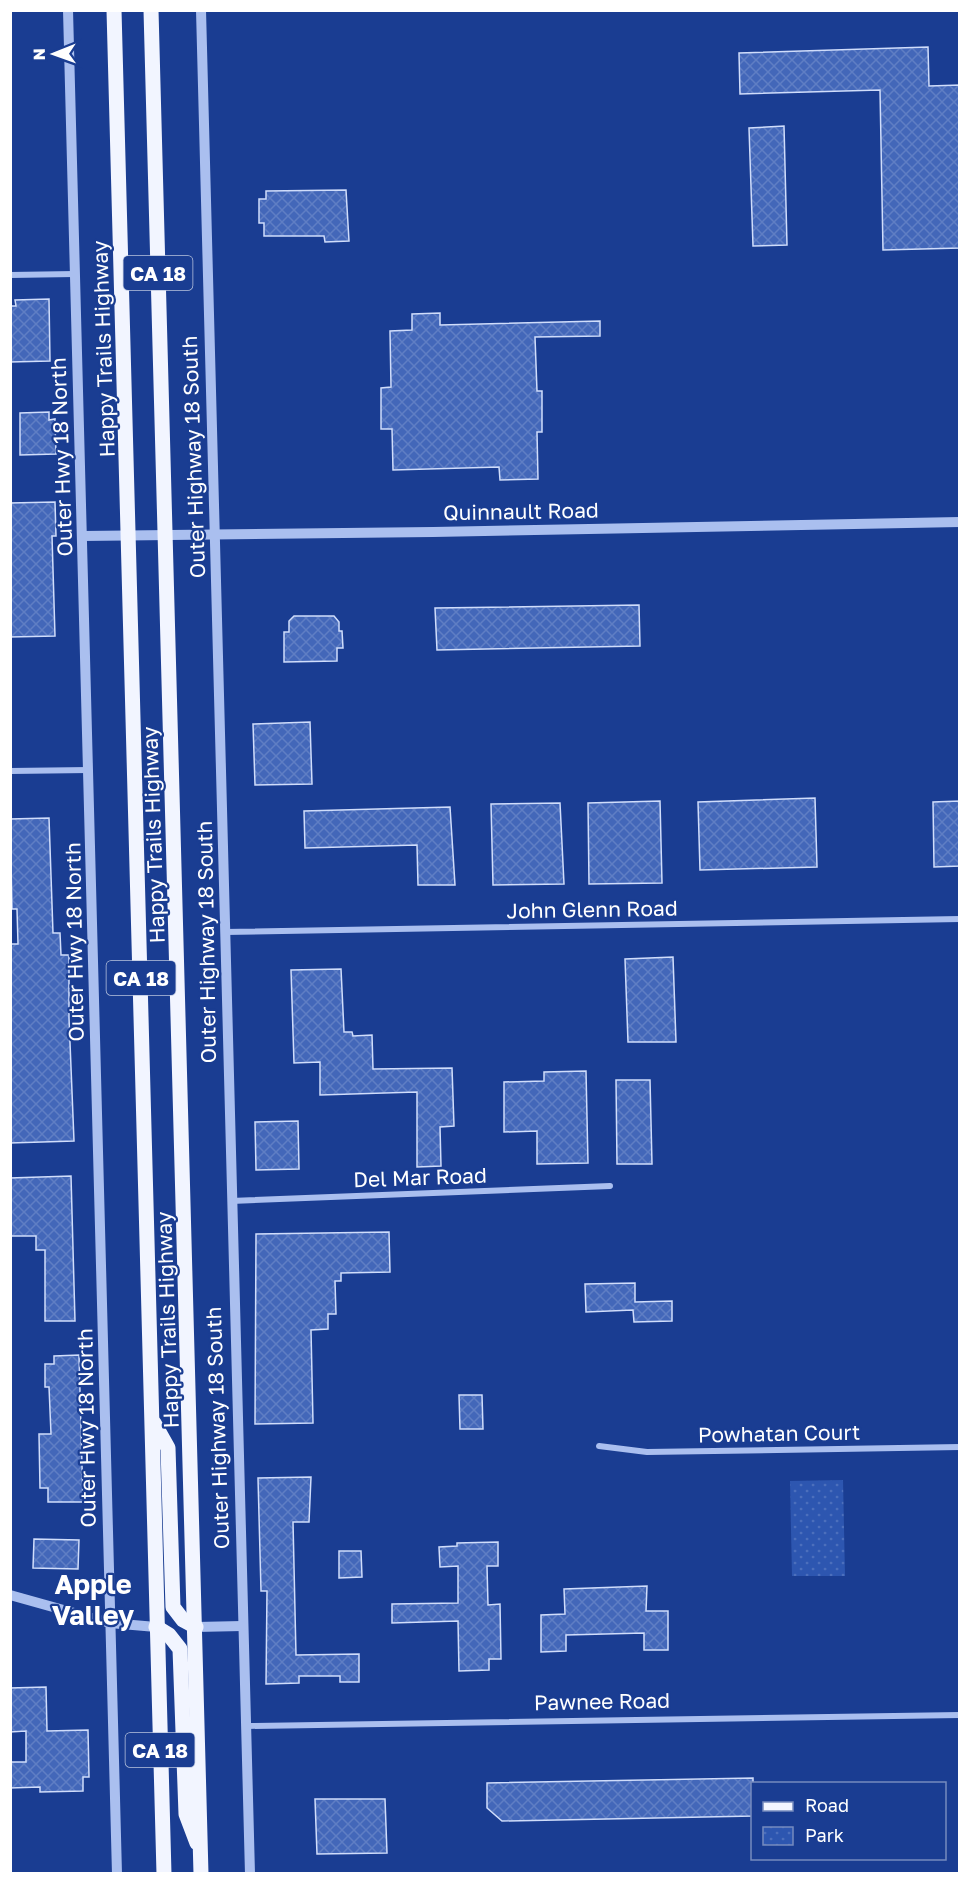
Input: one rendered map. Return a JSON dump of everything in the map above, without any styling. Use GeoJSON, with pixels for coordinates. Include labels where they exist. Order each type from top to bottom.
{"type":"FeatureCollection","features":[{"type":"Feature","properties":{"kind":"main road","name":"Happy Trails Highway"},"geometry":{"type":"LineString","coordinates":[[114,10],[130,536],[164,1874]]}},
{"type":"Feature","properties":{"kind":"main road","name":"Happy Trails Highway"},"geometry":{"type":"LineString","coordinates":[[151,10],[201,1874]]}},
{"type":"Feature","properties":{"kind":"main road"},"geometry":{"type":"LineString","coordinates":[[153,1420],[168,1448],[173,1607],[183,1620],[196,1627]]}},
{"type":"Feature","properties":{"kind":"main road"},"geometry":{"type":"LineString","coordinates":[[156,1627],[169,1635],[180,1649],[186,1814],[201,1854]]}},
{"type":"Feature","properties":{"kind":"street","name":"Outer Hwy 18 North"},"geometry":{"type":"LineString","coordinates":[[68,10],[117,1874]]}},
{"type":"Feature","properties":{"kind":"street","name":"Outer Highway 18 South"},"geometry":{"type":"LineString","coordinates":[[201,10],[250,1874]]}},
{"type":"Feature","properties":{"kind":"street"},"geometry":{"type":"LineString","coordinates":[[10,275],[76,274]]}},
{"type":"Feature","properties":{"kind":"street","name":"Quinnault Road"},"geometry":{"type":"LineString","coordinates":[[83,536],[960,522]]}},
{"type":"Feature","properties":{"kind":"street"},"geometry":{"type":"LineString","coordinates":[[10,771],[89,770]]}},
{"type":"Feature","properties":{"kind":"street","name":"John Glenn Road"},"geometry":{"type":"LineString","coordinates":[[225,932],[960,919]]}},
{"type":"Feature","properties":{"kind":"street","name":"Del Mar Road"},"geometry":{"type":"LineString","coordinates":[[231,1201],[610,1186]]}},
{"type":"Feature","properties":{"kind":"street","name":"Powhatan Court"},"geometry":{"type":"LineString","coordinates":[[599,1446],[647,1452],[960,1447]]}},
{"type":"Feature","properties":{"kind":"street"},"geometry":{"type":"LineString","coordinates":[[10,1595],[110,1623],[156,1627]]}},
{"type":"Feature","properties":{"kind":"street"},"geometry":{"type":"LineString","coordinates":[[196,1627],[242,1626]]}},
{"type":"Feature","properties":{"kind":"street","name":"Pawnee Road"},"geometry":{"type":"LineString","coordinates":[[246,1726],[960,1715]]}},
{"type":"Feature","properties":{"kind":"green space"},"geometry":{"type":"Polygon","coordinates":[[[843,1480],[845,1576],[792,1576],[790,1481],[843,1480]]]}},
{"type":"Feature","properties":{"kind":"building"},"geometry":{"type":"Polygon","coordinates":[[[928,47],[929,86],[960,85],[960,248],[883,250],[880,90],[740,94],[739,53],[928,47]]]}},
{"type":"Feature","properties":{"kind":"building"},"geometry":{"type":"Polygon","coordinates":[[[784,126],[787,245],[753,246],[749,128],[784,126]]]}},
{"type":"Feature","properties":{"kind":"building"},"geometry":{"type":"Polygon","coordinates":[[[346,190],[349,241],[325,242],[324,236],[264,236],[264,223],[259,223],[259,199],[266,199],[266,191],[346,190]]]}},
{"type":"Feature","properties":{"kind":"building"},"geometry":{"type":"Polygon","coordinates":[[[49,299],[50,361],[10,362],[10,306],[16,306],[15,300],[49,299]]]}},
{"type":"Feature","properties":{"kind":"building"},"geometry":{"type":"Polygon","coordinates":[[[440,313],[440,325],[600,321],[600,336],[535,337],[537,391],[542,391],[542,432],[537,432],[538,479],[500,480],[499,467],[393,470],[392,429],[381,429],[381,388],[391,387],[390,331],[412,330],[412,314],[440,313]]]}},
{"type":"Feature","properties":{"kind":"building"},"geometry":{"type":"Polygon","coordinates":[[[49,412],[49,420],[55,419],[56,454],[20,455],[20,413],[49,412]]]}},
{"type":"Feature","properties":{"kind":"building"},"geometry":{"type":"Polygon","coordinates":[[[55,502],[56,536],[52,536],[55,636],[10,637],[10,503],[55,502]]]}},
{"type":"Feature","properties":{"kind":"building"},"geometry":{"type":"Polygon","coordinates":[[[639,605],[640,646],[437,650],[435,608],[639,605]]]}},
{"type":"Feature","properties":{"kind":"building"},"geometry":{"type":"Polygon","coordinates":[[[294,616],[334,616],[339,622],[339,631],[342,631],[343,648],[337,648],[337,661],[284,662],[284,632],[289,632],[289,621],[294,616]]]}},
{"type":"Feature","properties":{"kind":"building"},"geometry":{"type":"Polygon","coordinates":[[[310,722],[312,784],[255,785],[253,724],[310,722]]]}},
{"type":"Feature","properties":{"kind":"building"},"geometry":{"type":"Polygon","coordinates":[[[815,798],[817,867],[700,870],[698,802],[815,798]]]}},
{"type":"Feature","properties":{"kind":"building"},"geometry":{"type":"Polygon","coordinates":[[[660,801],[662,883],[589,884],[588,803],[660,801]]]}},
{"type":"Feature","properties":{"kind":"building"},"geometry":{"type":"Polygon","coordinates":[[[960,801],[960,866],[934,867],[933,802],[960,801]]]}},
{"type":"Feature","properties":{"kind":"building"},"geometry":{"type":"Polygon","coordinates":[[[560,803],[564,884],[493,885],[491,804],[560,803]]]}},
{"type":"Feature","properties":{"kind":"building"},"geometry":{"type":"Polygon","coordinates":[[[450,807],[455,885],[418,885],[417,845],[305,848],[304,811],[450,807]]]}},
{"type":"Feature","properties":{"kind":"building"},"geometry":{"type":"Polygon","coordinates":[[[49,818],[53,933],[60,933],[61,955],[69,955],[74,1141],[10,1143],[10,944],[18,944],[17,909],[12,909],[10,819],[49,818]]]}},
{"type":"Feature","properties":{"kind":"building"},"geometry":{"type":"Polygon","coordinates":[[[673,957],[676,1042],[628,1042],[625,959],[673,957]]]}},
{"type":"Feature","properties":{"kind":"building"},"geometry":{"type":"Polygon","coordinates":[[[341,969],[344,1032],[352,1032],[353,1036],[372,1035],[373,1069],[452,1068],[454,1126],[440,1127],[441,1166],[417,1167],[417,1092],[320,1095],[320,1062],[294,1063],[291,970],[341,969]]]}},
{"type":"Feature","properties":{"kind":"building"},"geometry":{"type":"Polygon","coordinates":[[[586,1071],[588,1163],[537,1164],[537,1131],[504,1132],[504,1082],[544,1081],[544,1072],[586,1071]]]}},
{"type":"Feature","properties":{"kind":"building"},"geometry":{"type":"Polygon","coordinates":[[[616,1080],[650,1080],[652,1164],[617,1164],[616,1080]]]}},
{"type":"Feature","properties":{"kind":"building"},"geometry":{"type":"Polygon","coordinates":[[[298,1121],[299,1169],[256,1170],[255,1122],[298,1121]]]}},
{"type":"Feature","properties":{"kind":"building"},"geometry":{"type":"Polygon","coordinates":[[[71,1176],[75,1321],[45,1321],[45,1250],[36,1250],[36,1236],[10,1236],[10,1178],[71,1176]]]}},
{"type":"Feature","properties":{"kind":"building"},"geometry":{"type":"Polygon","coordinates":[[[389,1232],[390,1272],[341,1273],[341,1281],[335,1281],[336,1314],[328,1314],[328,1329],[311,1330],[313,1423],[255,1424],[256,1234],[389,1232]]]}},
{"type":"Feature","properties":{"kind":"building"},"geometry":{"type":"Polygon","coordinates":[[[635,1283],[635,1302],[672,1301],[672,1321],[634,1322],[633,1310],[586,1312],[585,1284],[635,1283]]]}},
{"type":"Feature","properties":{"kind":"building"},"geometry":{"type":"Polygon","coordinates":[[[79,1355],[83,1502],[48,1502],[48,1488],[40,1488],[39,1434],[51,1434],[49,1387],[45,1387],[45,1364],[54,1364],[54,1356],[79,1355]]]}},
{"type":"Feature","properties":{"kind":"building"},"geometry":{"type":"Polygon","coordinates":[[[459,1395],[482,1395],[483,1429],[460,1429],[459,1395]]]}},
{"type":"Feature","properties":{"kind":"building"},"geometry":{"type":"Polygon","coordinates":[[[311,1477],[309,1522],[293,1522],[296,1655],[359,1654],[359,1682],[340,1682],[340,1676],[299,1676],[299,1683],[266,1684],[267,1591],[261,1591],[258,1478],[311,1477]]]}},
{"type":"Feature","properties":{"kind":"building"},"geometry":{"type":"Polygon","coordinates":[[[34,1539],[79,1540],[78,1569],[33,1568],[34,1539]]]}},
{"type":"Feature","properties":{"kind":"building"},"geometry":{"type":"Polygon","coordinates":[[[498,1542],[498,1566],[487,1566],[488,1605],[500,1604],[501,1659],[489,1659],[489,1670],[459,1671],[458,1621],[392,1623],[392,1604],[458,1603],[458,1566],[440,1567],[439,1547],[457,1546],[457,1543],[498,1542]]]}},
{"type":"Feature","properties":{"kind":"building"},"geometry":{"type":"Polygon","coordinates":[[[339,1551],[361,1551],[362,1577],[339,1578],[339,1551]]]}},
{"type":"Feature","properties":{"kind":"building"},"geometry":{"type":"Polygon","coordinates":[[[647,1586],[646,1611],[668,1611],[668,1650],[644,1650],[644,1633],[566,1635],[566,1651],[541,1652],[541,1615],[565,1614],[564,1589],[647,1586]]]}},
{"type":"Feature","properties":{"kind":"building"},"geometry":{"type":"Polygon","coordinates":[[[46,1687],[47,1731],[88,1730],[89,1777],[83,1777],[83,1791],[40,1792],[40,1787],[10,1788],[10,1762],[26,1762],[26,1731],[10,1732],[10,1688],[46,1687]]]}},
{"type":"Feature","properties":{"kind":"building"},"geometry":{"type":"Polygon","coordinates":[[[753,1778],[751,1816],[502,1821],[487,1808],[487,1783],[753,1778]]]}},
{"type":"Feature","properties":{"kind":"building"},"geometry":{"type":"Polygon","coordinates":[[[315,1799],[385,1799],[387,1853],[317,1854],[315,1799]]]}},
{"type":"Feature","properties":{"kind":"district","name":"Apple Valley"},"geometry":{"type":"Point","coordinates":[93,1600]}}]}
